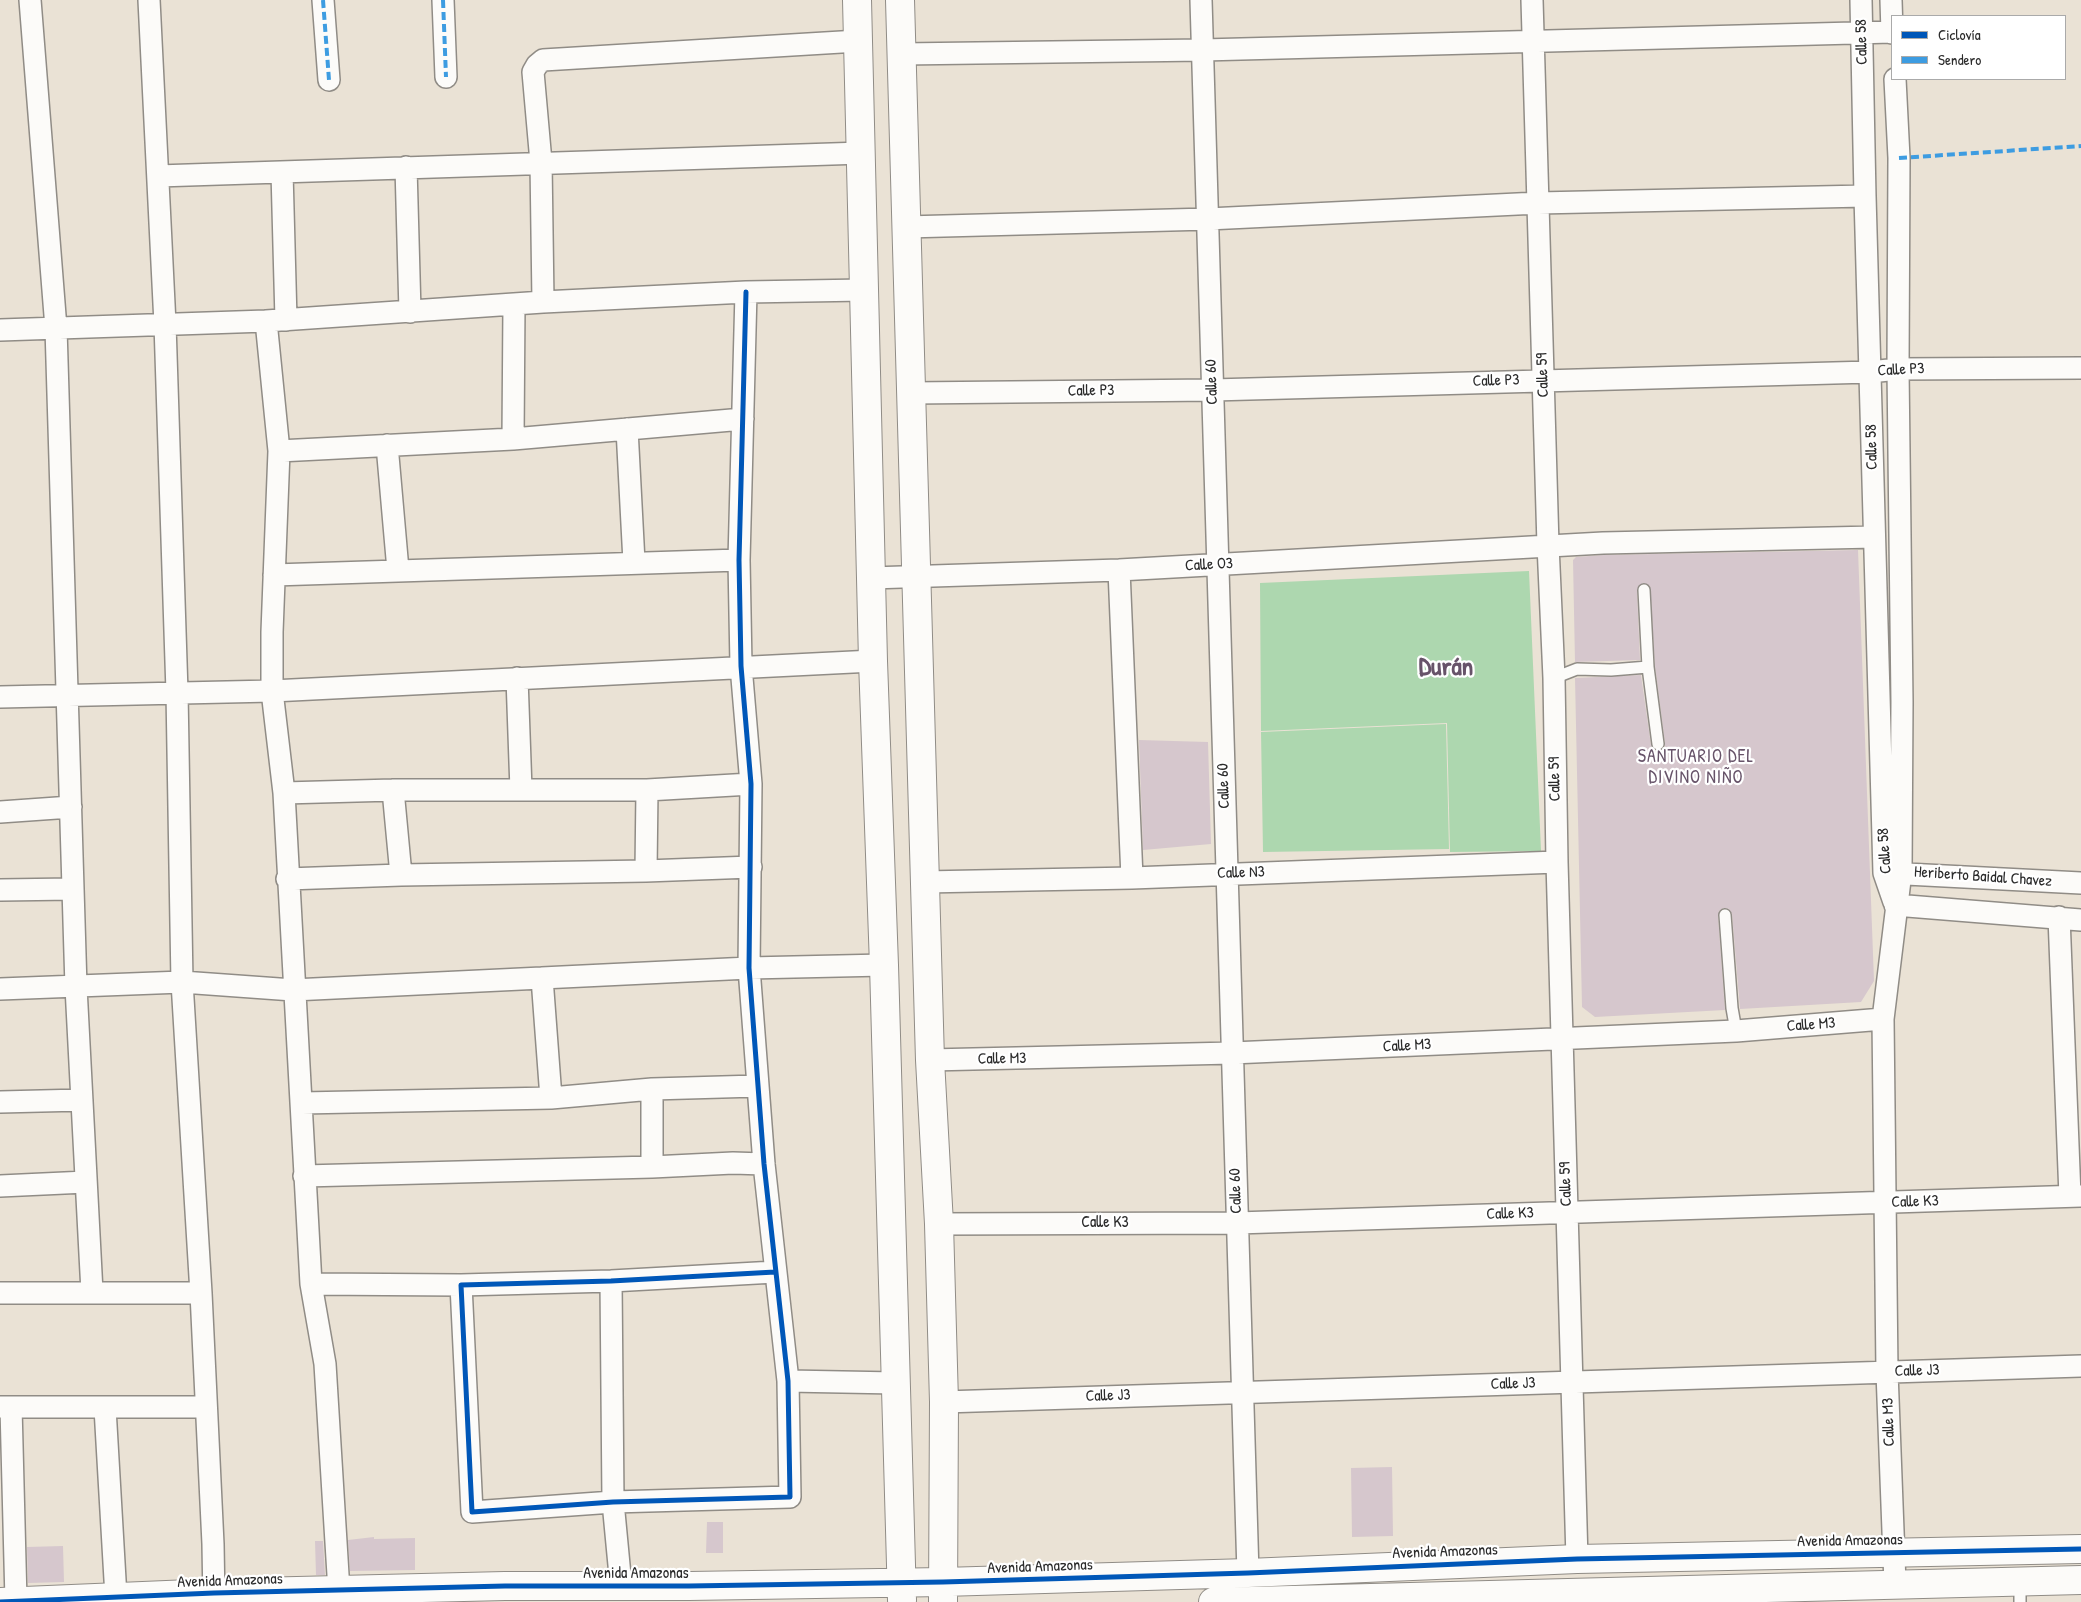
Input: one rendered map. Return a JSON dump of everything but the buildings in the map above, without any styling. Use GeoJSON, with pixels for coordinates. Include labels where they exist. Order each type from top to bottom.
{"type":"FeatureCollection","features":[{"type":"Feature","properties":{"kind":"street"},"geometry":{"type":"LineString","coordinates":[[30,0],[56,328],[76,987],[92,1292]]}},
{"type":"Feature","properties":{"kind":"street"},"geometry":{"type":"LineString","coordinates":[[149,0],[165,324],[177,692],[182,982],[201,1293],[214,1598]]}},
{"type":"Feature","properties":{"kind":"street"},"geometry":{"type":"LineString","coordinates":[[323,0],[330,80]]}},
{"type":"Feature","properties":{"kind":"street"},"geometry":{"type":"LineString","coordinates":[[443,0],[446,77]]}},
{"type":"Feature","properties":{"kind":"street"},"geometry":{"type":"LineString","coordinates":[[857,0],[873,662],[884,965],[902,1593]]}},
{"type":"Feature","properties":{"kind":"street"},"geometry":{"type":"LineString","coordinates":[[900,0],[918,576],[924,882],[930,1060],[939,1224],[944,1402],[943,1592]]}},
{"type":"Feature","properties":{"kind":"street","name":"Calle 60"},"geometry":{"type":"LineString","coordinates":[[1201,0],[1248,1573]]}},
{"type":"Feature","properties":{"kind":"street","name":"Calle 59"},"geometry":{"type":"LineString","coordinates":[[1532,0],[1548,545],[1554,678],[1557,862],[1577,1559]]}},
{"type":"Feature","properties":{"kind":"street","name":"Calle 58"},"geometry":{"type":"LineString","coordinates":[[1861,0],[1874,537],[1895,905]]}},
{"type":"Feature","properties":{"kind":"street","name":"Calle 58"},"geometry":{"type":"LineString","coordinates":[[1892,0],[1892,15]]}},
{"type":"Feature","properties":{"kind":"street"},"geometry":{"type":"LineString","coordinates":[[902,54],[1203,50],[1891,32]]}},
{"type":"Feature","properties":{"kind":"street"},"geometry":{"type":"LineString","coordinates":[[543,302],[540,162],[533,72],[543,60],[858,41]]}},
{"type":"Feature","properties":{"kind":"street","name":"Calle 58"},"geometry":{"type":"LineString","coordinates":[[1893,873],[1902,702],[1898,369],[1899,158],[1895,80]]}},
{"type":"Feature","properties":{"kind":"street"},"geometry":{"type":"LineString","coordinates":[[158,176],[540,162],[862,153]]}},
{"type":"Feature","properties":{"kind":"street"},"geometry":{"type":"LineString","coordinates":[[406,167],[410,312]]}},
{"type":"Feature","properties":{"kind":"street"},"geometry":{"type":"LineString","coordinates":[[282,172],[276,320],[279,451],[272,691],[284,794],[293,990],[302,1103],[304,1176],[311,1284],[325,1364],[339,1591]]}},
{"type":"Feature","properties":{"kind":"street"},"geometry":{"type":"LineString","coordinates":[[906,227],[1208,218],[1538,203],[1865,196]]}},
{"type":"Feature","properties":{"kind":"street"},"geometry":{"type":"LineString","coordinates":[[0,330],[276,320],[543,302],[746,292],[864,290]]}},
{"type":"Feature","properties":{"kind":"street"},"geometry":{"type":"LineString","coordinates":[[461,1285],[472,1512],[613,1502],[790,1497],[788,1380],[764,1164],[749,968],[751,784],[741,666],[739,560],[746,292]]}},
{"type":"Feature","properties":{"kind":"street"},"geometry":{"type":"LineString","coordinates":[[513,439],[514,304]]}},
{"type":"Feature","properties":{"kind":"street","name":"Calle P3"},"geometry":{"type":"LineString","coordinates":[[911,393],[1212,390],[1543,379],[1870,372],[1898,369],[2081,368]]}},
{"type":"Feature","properties":{"kind":"street"},"geometry":{"type":"LineString","coordinates":[[279,451],[513,439],[743,419]]}},
{"type":"Feature","properties":{"kind":"street"},"geometry":{"type":"LineString","coordinates":[[628,429],[634,562]]}},
{"type":"Feature","properties":{"kind":"street"},"geometry":{"type":"LineString","coordinates":[[387,445],[398,570]]}},
{"type":"Feature","properties":{"kind":"street","name":"Calle O3"},"geometry":{"type":"LineString","coordinates":[[871,578],[1119,570],[1548,545],[1874,537]]}},
{"type":"Feature","properties":{"kind":"street"},"geometry":{"type":"LineString","coordinates":[[274,575],[739,560]]}},
{"type":"Feature","properties":{"kind":"street"},"geometry":{"type":"LineString","coordinates":[[1119,570],[1132,878]]}},
{"type":"Feature","properties":{"kind":"street"},"geometry":{"type":"LineString","coordinates":[[0,697],[272,691],[741,666],[873,662]]}},
{"type":"Feature","properties":{"kind":"street"},"geometry":{"type":"LineString","coordinates":[[517,678],[521,790]]}},
{"type":"Feature","properties":{"kind":"street"},"geometry":{"type":"LineString","coordinates":[[284,794],[393,790],[647,790],[751,784]]}},
{"type":"Feature","properties":{"kind":"street"},"geometry":{"type":"LineString","coordinates":[[393,790],[401,875]]}},
{"type":"Feature","properties":{"kind":"street"},"geometry":{"type":"LineString","coordinates":[[646,871],[647,790]]}},
{"type":"Feature","properties":{"kind":"street"},"geometry":{"type":"LineString","coordinates":[[0,812],[71,807]]}},
{"type":"Feature","properties":{"kind":"street","name":"Calle N3"},"geometry":{"type":"LineString","coordinates":[[924,882],[1132,878],[1557,862]]}},
{"type":"Feature","properties":{"kind":"street"},"geometry":{"type":"LineString","coordinates":[[287,879],[751,867]]}},
{"type":"Feature","properties":{"kind":"street","name":"Heriberto Baidal Chavez"},"geometry":{"type":"LineString","coordinates":[[1893,873],[2081,883]]}},
{"type":"Feature","properties":{"kind":"street"},"geometry":{"type":"LineString","coordinates":[[0,890],[73,889]]}},
{"type":"Feature","properties":{"kind":"street","name":"Heriberto Baidal Chavez"},"geometry":{"type":"LineString","coordinates":[[1895,905],[2081,920]]}},
{"type":"Feature","properties":{"kind":"street","name":"Calle M3"},"geometry":{"type":"LineString","coordinates":[[1895,905],[1884,1019],[1887,1372],[1895,1584]]}},
{"type":"Feature","properties":{"kind":"street"},"geometry":{"type":"LineString","coordinates":[[2059,917],[2075,1196]]}},
{"type":"Feature","properties":{"kind":"street"},"geometry":{"type":"LineString","coordinates":[[0,989],[182,982],[293,990],[749,968],[884,965]]}},
{"type":"Feature","properties":{"kind":"street"},"geometry":{"type":"LineString","coordinates":[[542,978],[551,1098]]}},
{"type":"Feature","properties":{"kind":"street","name":"Calle M3"},"geometry":{"type":"LineString","coordinates":[[930,1060],[1232,1053],[1562,1039],[1736,1031],[1884,1019]]}},
{"type":"Feature","properties":{"kind":"street"},"geometry":{"type":"LineString","coordinates":[[302,1103],[551,1098],[652,1090],[757,1086]]}},
{"type":"Feature","properties":{"kind":"street"},"geometry":{"type":"LineString","coordinates":[[652,1090],[652,1167]]}},
{"type":"Feature","properties":{"kind":"street"},"geometry":{"type":"LineString","coordinates":[[0,1102],[82,1100]]}},
{"type":"Feature","properties":{"kind":"street"},"geometry":{"type":"LineString","coordinates":[[304,1176],[652,1167],[733,1162],[764,1164]]}},
{"type":"Feature","properties":{"kind":"street"},"geometry":{"type":"LineString","coordinates":[[0,1186],[86,1182]]}},
{"type":"Feature","properties":{"kind":"street","name":"Calle K3"},"geometry":{"type":"LineString","coordinates":[[939,1224],[1237,1223],[2075,1196]]}},
{"type":"Feature","properties":{"kind":"street"},"geometry":{"type":"LineString","coordinates":[[311,1284],[461,1285],[611,1281],[775,1272]]}},
{"type":"Feature","properties":{"kind":"street"},"geometry":{"type":"LineString","coordinates":[[611,1281],[613,1502],[621,1586]]}},
{"type":"Feature","properties":{"kind":"street"},"geometry":{"type":"LineString","coordinates":[[0,1293],[201,1293]]}},
{"type":"Feature","properties":{"kind":"street","name":"Calle J3"},"geometry":{"type":"LineString","coordinates":[[944,1402],[2081,1366]]}},
{"type":"Feature","properties":{"kind":"street"},"geometry":{"type":"LineString","coordinates":[[788,1380],[896,1383]]}},
{"type":"Feature","properties":{"kind":"street"},"geometry":{"type":"LineString","coordinates":[[8,1602],[6,1407],[206,1407]]}},
{"type":"Feature","properties":{"kind":"street"},"geometry":{"type":"LineString","coordinates":[[105,1408],[116,1597]]}},
{"type":"Feature","properties":{"kind":"street","name":"Avenida Amazonas"},"geometry":{"type":"LineString","coordinates":[[8,1602],[116,1597],[214,1598],[339,1591],[505,1586],[621,1586],[902,1593],[943,1592],[1248,1573],[1577,1559],[2081,1549]]}},
{"type":"Feature","properties":{"kind":"street"},"geometry":{"type":"LineString","coordinates":[[1213,1602],[1675,1596],[1895,1584],[2020,1592],[2081,1580]]}},
{"type":"Feature","properties":{"kind":"lane"},"geometry":{"type":"LineString","coordinates":[[1644,590],[1648,666],[1658,744]]}},
{"type":"Feature","properties":{"kind":"lane"},"geometry":{"type":"LineString","coordinates":[[1554,678],[1577,670],[1611,670],[1648,666]]}},
{"type":"Feature","properties":{"kind":"lane"},"geometry":{"type":"LineString","coordinates":[[1725,915],[1732,1008],[1736,1031]]}},
{"type":"Feature","properties":{"kind":"green space"},"geometry":{"type":"Polygon","coordinates":[[[1529,571],[1541,851],[1450,852],[1447,723],[1261,731],[1260,583],[1529,571]]]}},
{"type":"Feature","properties":{"kind":"green space"},"geometry":{"type":"Polygon","coordinates":[[[1446,724],[1449,849],[1263,852],[1261,732],[1446,724]]]}},
{"type":"Feature","properties":{"kind":"marked path"},"geometry":{"type":"LineString","coordinates":[[323,0],[329,80]]}},
{"type":"Feature","properties":{"kind":"marked path"},"geometry":{"type":"LineString","coordinates":[[443,0],[446,77]]}},
{"type":"Feature","properties":{"kind":"marked path"},"geometry":{"type":"LineString","coordinates":[[1899,158],[2081,146]]}},
{"type":"Feature","properties":{"kind":"cycle path"},"geometry":{"type":"LineString","coordinates":[[746,292],[739,560],[741,666],[751,784],[749,968],[764,1164],[788,1381],[790,1497],[613,1502],[472,1512],[461,1285],[611,1281],[775,1272]]}},
{"type":"Feature","properties":{"kind":"cycle path"},"geometry":{"type":"LineString","coordinates":[[0,1602],[214,1593],[505,1586],[689,1586],[943,1582],[1248,1573],[1577,1559],[2081,1549]]}},
{"type":"Feature","properties":{"kind":"district","name":"Durán"},"geometry":{"type":"Point","coordinates":[1446,668]}},
{"type":"Feature","properties":{"kind":"district","name":"SANTUARIO DEL DIVINO NIÑO"},"geometry":{"type":"Point","coordinates":[1696,768]}}]}
